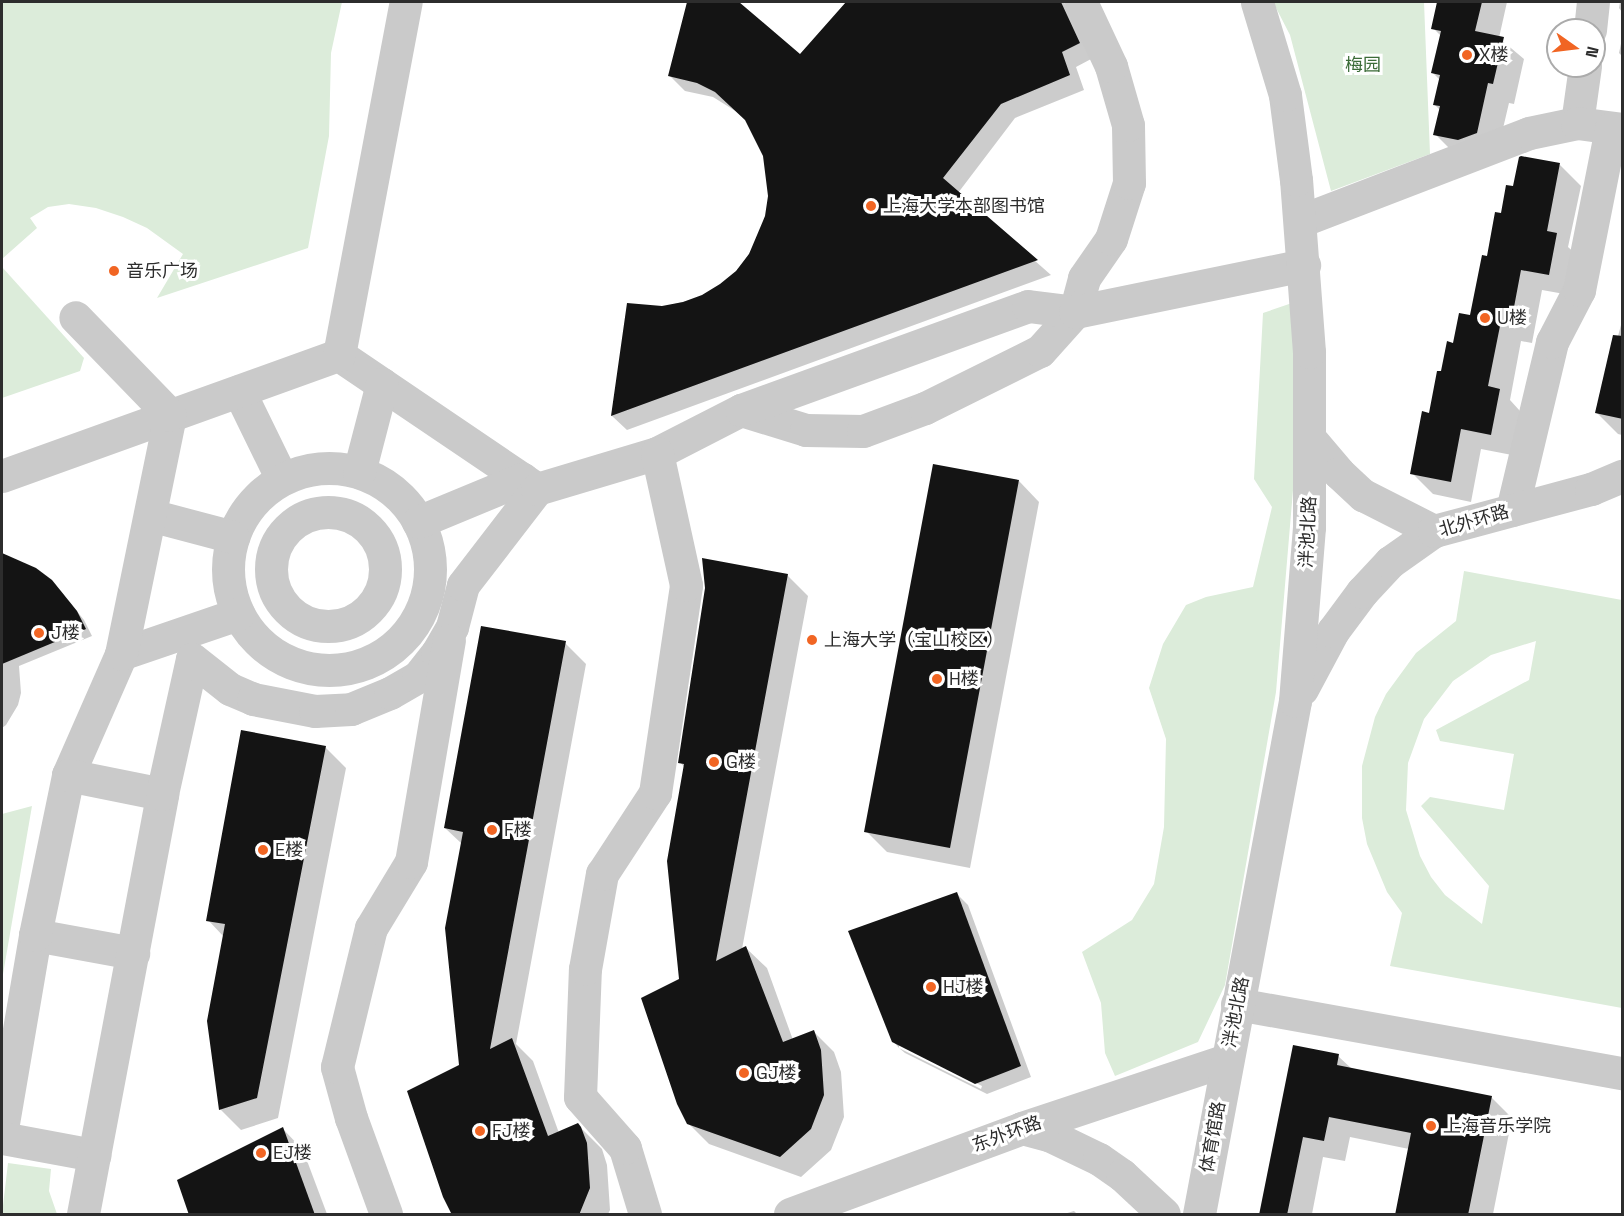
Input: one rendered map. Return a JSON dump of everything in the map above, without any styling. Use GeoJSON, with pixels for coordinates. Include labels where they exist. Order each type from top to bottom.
{"type":"FeatureCollection","features":[{"type":"Feature","properties":{"kind":"street"},"geometry":{"type":"LineString","coordinates":[[339,355],[406,2]]}},
{"type":"Feature","properties":{"kind":"street"},"geometry":{"type":"LineString","coordinates":[[741,410],[806,430],[863,431],[926,408],[1040,351],[1075,312],[1084,278],[1111,239],[1129,183],[1128,125],[1111,66],[1081,2]]}},
{"type":"Feature","properties":{"kind":"street","name":"泮池北路"},"geometry":{"type":"LineString","coordinates":[[1227,1060],[1295,701],[1308,538],[1311,440],[1304,265],[1285,96],[1257,2]]}},
{"type":"Feature","properties":{"kind":"street"},"geometry":{"type":"LineString","coordinates":[[1591,18],[1593,2]]}},
{"type":"Feature","properties":{"kind":"street"},"geometry":{"type":"LineString","coordinates":[[1577,123],[1583,78]]}},
{"type":"Feature","properties":{"kind":"street"},"geometry":{"type":"LineString","coordinates":[[1300,221],[1529,132],[1577,123],[1617,128],[1579,290],[1552,342],[1512,510]]}},
{"type":"Feature","properties":{"kind":"street"},"geometry":{"type":"LineString","coordinates":[[418,522],[530,484],[657,453],[741,410],[1028,306],[1075,312],[1304,265]]}},
{"type":"Feature","properties":{"kind":"street"},"geometry":{"type":"LineString","coordinates":[[75,317],[170,415]]}},
{"type":"Feature","properties":{"kind":"street"},"geometry":{"type":"LineString","coordinates":[[339,355],[530,484]]}},
{"type":"Feature","properties":{"kind":"street"},"geometry":{"type":"LineString","coordinates":[[2,476],[339,355]]}},
{"type":"Feature","properties":{"kind":"street"},"geometry":{"type":"LineString","coordinates":[[359,472],[381,384]]}},
{"type":"Feature","properties":{"kind":"street"},"geometry":{"type":"LineString","coordinates":[[239,391],[282,479]]}},
{"type":"Feature","properties":{"kind":"street"},"geometry":{"type":"LineString","coordinates":[[2,1129],[35,935],[68,775],[122,654],[170,415]]}},
{"type":"Feature","properties":{"kind":"street"},"geometry":{"type":"LineString","coordinates":[[1311,440],[1363,495],[1434,531]]}},
{"type":"Feature","properties":{"kind":"street"},"geometry":{"type":"LineString","coordinates":[[645,1215],[625,1148],[580,1097],[585,969],[602,874],[656,793],[686,585],[657,453]]}},
{"type":"Feature","properties":{"kind":"street"},"geometry":{"type":"LineString","coordinates":[[319,468],[323,512]]}},
{"type":"Feature","properties":{"kind":"street"},"geometry":{"type":"LineString","coordinates":[[319,468],[338,468],[359,472],[374,479],[396,495],[418,522],[429,558],[424,600],[420,612],[405,635],[373,660],[337,670],[321,670],[297,665],[265,647],[250,633],[238,614],[229,580],[229,557],[233,537],[241,519],[256,499],[282,479],[319,468]]}},
{"type":"Feature","properties":{"kind":"street","name":"北外环路"},"geometry":{"type":"LineString","coordinates":[[1295,701],[1334,631],[1362,592],[1390,562],[1434,531],[1591,489],[1623,476]]}},
{"type":"Feature","properties":{"kind":"street"},"geometry":{"type":"LineString","coordinates":[[386,1215],[351,1118],[338,1067],[371,927],[411,862],[454,618],[464,585],[530,484]]}},
{"type":"Feature","properties":{"kind":"street"},"geometry":{"type":"LineString","coordinates":[[367,527],[396,495]]}},
{"type":"Feature","properties":{"kind":"street"},"geometry":{"type":"LineString","coordinates":[[256,499],[287,530]]}},
{"type":"Feature","properties":{"kind":"street"},"geometry":{"type":"LineString","coordinates":[[323,512],[351,516],[367,527],[383,552],[385,564],[383,584],[372,606],[353,621],[337,626],[321,626],[291,613],[280,600],[272,576],[273,553],[287,530],[304,517],[323,512]]}},
{"type":"Feature","properties":{"kind":"street"},"geometry":{"type":"LineString","coordinates":[[150,515],[233,537]]}},
{"type":"Feature","properties":{"kind":"street"},"geometry":{"type":"LineString","coordinates":[[385,564],[429,558]]}},
{"type":"Feature","properties":{"kind":"street"},"geometry":{"type":"LineString","coordinates":[[229,580],[272,576]]}},
{"type":"Feature","properties":{"kind":"street"},"geometry":{"type":"LineString","coordinates":[[424,600],[454,618]]}},
{"type":"Feature","properties":{"kind":"street"},"geometry":{"type":"LineString","coordinates":[[372,606],[405,635]]}},
{"type":"Feature","properties":{"kind":"street"},"geometry":{"type":"LineString","coordinates":[[265,647],[291,613]]}},
{"type":"Feature","properties":{"kind":"street"},"geometry":{"type":"LineString","coordinates":[[122,654],[238,614]]}},
{"type":"Feature","properties":{"kind":"street"},"geometry":{"type":"LineString","coordinates":[[83,1215],[162,794],[192,660],[230,688],[253,699],[315,711],[351,709],[390,693],[418,677],[437,653],[454,618]]}},
{"type":"Feature","properties":{"kind":"street"},"geometry":{"type":"LineString","coordinates":[[337,626],[337,670]]}},
{"type":"Feature","properties":{"kind":"street"},"geometry":{"type":"LineString","coordinates":[[373,660],[390,693]]}},
{"type":"Feature","properties":{"kind":"street"},"geometry":{"type":"LineString","coordinates":[[288,707],[297,665]]}},
{"type":"Feature","properties":{"kind":"street"},"geometry":{"type":"LineString","coordinates":[[68,775],[162,794]]}},
{"type":"Feature","properties":{"kind":"street"},"geometry":{"type":"LineString","coordinates":[[35,935],[133,952]]}},
{"type":"Feature","properties":{"kind":"street"},"geometry":{"type":"LineString","coordinates":[[1238,1004],[1623,1073]]}},
{"type":"Feature","properties":{"kind":"street","name":"东外环路"},"geometry":{"type":"LineString","coordinates":[[790,1215],[1022,1128],[1227,1060]]}},
{"type":"Feature","properties":{"kind":"street","name":"体育馆路"},"geometry":{"type":"LineString","coordinates":[[1199,1215],[1227,1060]]}},
{"type":"Feature","properties":{"kind":"street"},"geometry":{"type":"LineString","coordinates":[[1022,1128],[1049,1135],[1099,1159],[1129,1181],[1164,1215]]}},
{"type":"Feature","properties":{"kind":"street"},"geometry":{"type":"LineString","coordinates":[[2,1138],[94,1155]]}},
{"type":"Feature","properties":{"kind":"green space"},"geometry":{"type":"Polygon","coordinates":[[[2,2],[342,2],[331,53],[329,136],[308,248],[157,298],[183,254],[147,228],[123,217],[96,208],[69,204],[48,207],[30,218],[37,228],[2,259],[2,2]]]}},
{"type":"Feature","properties":{"kind":"green space","name":"梅园"},"geometry":{"type":"Polygon","coordinates":[[[1273,2],[1424,2],[1430,154],[1331,191],[1290,35],[1273,2]]]}},
{"type":"Feature","properties":{"kind":"green space"},"geometry":{"type":"Polygon","coordinates":[[[2,267],[84,358],[80,371],[2,398],[2,267]]]}},
{"type":"Feature","properties":{"kind":"green space"},"geometry":{"type":"Polygon","coordinates":[[[1292,303],[1298,431],[1276,692],[1225,985],[1198,1042],[1115,1076],[1105,1053],[1101,1003],[1082,952],[1132,920],[1154,884],[1164,827],[1166,739],[1149,688],[1163,644],[1186,605],[1206,597],[1253,587],[1272,507],[1254,479],[1263,313],[1292,303]]]}},
{"type":"Feature","properties":{"kind":"green space"},"geometry":{"type":"Polygon","coordinates":[[[1464,571],[1622,600],[1622,1008],[1390,966],[1402,913],[1387,892],[1367,844],[1362,818],[1362,766],[1375,717],[1386,694],[1416,653],[1456,621],[1464,571]],[[1536,641],[1491,655],[1453,681],[1424,719],[1408,763],[1406,810],[1420,856],[1431,877],[1445,895],[1482,924],[1489,886],[1421,806],[1430,797],[1504,810],[1514,754],[1440,741],[1436,730],[1529,680],[1536,641]]]}},
{"type":"Feature","properties":{"kind":"green space"},"geometry":{"type":"Polygon","coordinates":[[[32,806],[2,980],[2,814],[32,806]]]}},
{"type":"Feature","properties":{"kind":"green space"},"geometry":{"type":"Polygon","coordinates":[[[8,1163],[51,1169],[49,1191],[57,1214],[2,1214],[8,1163]]]}},
{"type":"Feature","properties":{"kind":"building","name":"上海大学本部图书馆"},"geometry":{"type":"Polygon","coordinates":[[[687,2],[739,2],[800,54],[846,2],[1061,2],[1080,43],[1062,52],[1070,75],[1001,104],[943,178],[1038,260],[611,416],[627,303],[662,306],[683,302],[702,295],[720,284],[736,271],[749,254],[765,216],[768,196],[763,156],[745,120],[715,92],[697,83],[668,76],[687,2]]]}},
{"type":"Feature","properties":{"kind":"building","name":"X楼"},"geometry":{"type":"Polygon","coordinates":[[[1437,2],[1482,2],[1475,31],[1504,37],[1493,84],[1488,83],[1477,133],[1458,140],[1433,135],[1440,106],[1433,105],[1440,75],[1431,73],[1441,31],[1431,29],[1437,2]]]}},
{"type":"Feature","properties":{"kind":"building","name":"U楼"},"geometry":{"type":"Polygon","coordinates":[[[1521,156],[1560,163],[1547,231],[1557,233],[1549,275],[1521,270],[1511,323],[1501,321],[1488,386],[1500,389],[1491,435],[1461,429],[1451,482],[1410,474],[1422,411],[1429,413],[1437,371],[1441,371],[1447,341],[1453,343],[1459,313],[1470,315],[1482,255],[1487,256],[1495,212],[1501,213],[1506,185],[1513,186],[1521,156]]]}},
{"type":"Feature","properties":{"kind":"building"},"geometry":{"type":"Polygon","coordinates":[[[1613,335],[1623,336],[1623,419],[1595,413],[1613,335]]]}},
{"type":"Feature","properties":{"kind":"building","name":"H楼"},"geometry":{"type":"Polygon","coordinates":[[[933,464],[1019,480],[950,848],[864,832],[933,464]]]}},
{"type":"Feature","properties":{"kind":"building","name":"J楼"},"geometry":{"type":"Polygon","coordinates":[[[2,553],[36,568],[52,580],[77,611],[86,629],[2,664],[2,553]]]}},
{"type":"Feature","properties":{"kind":"building"},"geometry":{"type":"Polygon","coordinates":[[[702,558],[788,574],[716,961],[746,946],[783,1042],[814,1030],[821,1050],[824,1095],[811,1129],[780,1157],[687,1124],[677,1104],[641,998],[679,979],[667,861],[684,764],[678,763],[705,588],[702,558]]]}},
{"type":"Feature","properties":{"kind":"building"},"geometry":{"type":"Polygon","coordinates":[[[481,626],[566,641],[490,1049],[512,1038],[548,1136],[578,1123],[581,1127],[587,1143],[590,1188],[579,1215],[452,1215],[443,1197],[407,1091],[459,1065],[445,928],[463,832],[444,828],[481,626]]]}},
{"type":"Feature","properties":{"kind":"building","name":"E楼"},"geometry":{"type":"Polygon","coordinates":[[[241,730],[326,746],[257,1098],[219,1110],[207,1021],[225,924],[206,921],[241,730]]]}},
{"type":"Feature","properties":{"kind":"building","name":"HJ楼"},"geometry":{"type":"Polygon","coordinates":[[[957,892],[1021,1066],[975,1084],[892,1042],[848,931],[957,892]]]}},
{"type":"Feature","properties":{"kind":"building","name":"上海音乐学院"},"geometry":{"type":"Polygon","coordinates":[[[1293,1045],[1339,1054],[1337,1065],[1492,1096],[1468,1215],[1395,1215],[1411,1133],[1329,1117],[1324,1141],[1303,1137],[1287,1215],[1259,1215],[1293,1045]]]}},
{"type":"Feature","properties":{"kind":"building","name":"EJ楼"},"geometry":{"type":"Polygon","coordinates":[[[283,1127],[315,1215],[189,1215],[177,1180],[283,1127]]]}},
{"type":"Feature","properties":{"kind":"place","name":"X楼"},"geometry":{"type":"Point","coordinates":[1467,55]}},
{"type":"Feature","properties":{"kind":"place","name":"上海大学本部图书馆"},"geometry":{"type":"Point","coordinates":[871,206]}},
{"type":"Feature","properties":{"kind":"place","name":"音乐广场"},"geometry":{"type":"Point","coordinates":[114,271]}},
{"type":"Feature","properties":{"kind":"place","name":"U楼"},"geometry":{"type":"Point","coordinates":[1485,318]}},
{"type":"Feature","properties":{"kind":"place","name":"J楼"},"geometry":{"type":"Point","coordinates":[39,633]}},
{"type":"Feature","properties":{"kind":"place","name":"上海大学（宝山校区）"},"geometry":{"type":"Point","coordinates":[812,640]}},
{"type":"Feature","properties":{"kind":"place","name":"H楼"},"geometry":{"type":"Point","coordinates":[937,679]}},
{"type":"Feature","properties":{"kind":"place","name":"G楼"},"geometry":{"type":"Point","coordinates":[714,762]}},
{"type":"Feature","properties":{"kind":"place","name":"F楼"},"geometry":{"type":"Point","coordinates":[492,830]}},
{"type":"Feature","properties":{"kind":"place","name":"E楼"},"geometry":{"type":"Point","coordinates":[263,850]}},
{"type":"Feature","properties":{"kind":"place","name":"HJ楼"},"geometry":{"type":"Point","coordinates":[931,987]}},
{"type":"Feature","properties":{"kind":"place","name":"GJ楼"},"geometry":{"type":"Point","coordinates":[744,1073]}},
{"type":"Feature","properties":{"kind":"place","name":"上海音乐学院"},"geometry":{"type":"Point","coordinates":[1431,1126]}},
{"type":"Feature","properties":{"kind":"place","name":"FJ楼"},"geometry":{"type":"Point","coordinates":[480,1131]}},
{"type":"Feature","properties":{"kind":"place","name":"EJ楼"},"geometry":{"type":"Point","coordinates":[261,1153]}}]}
